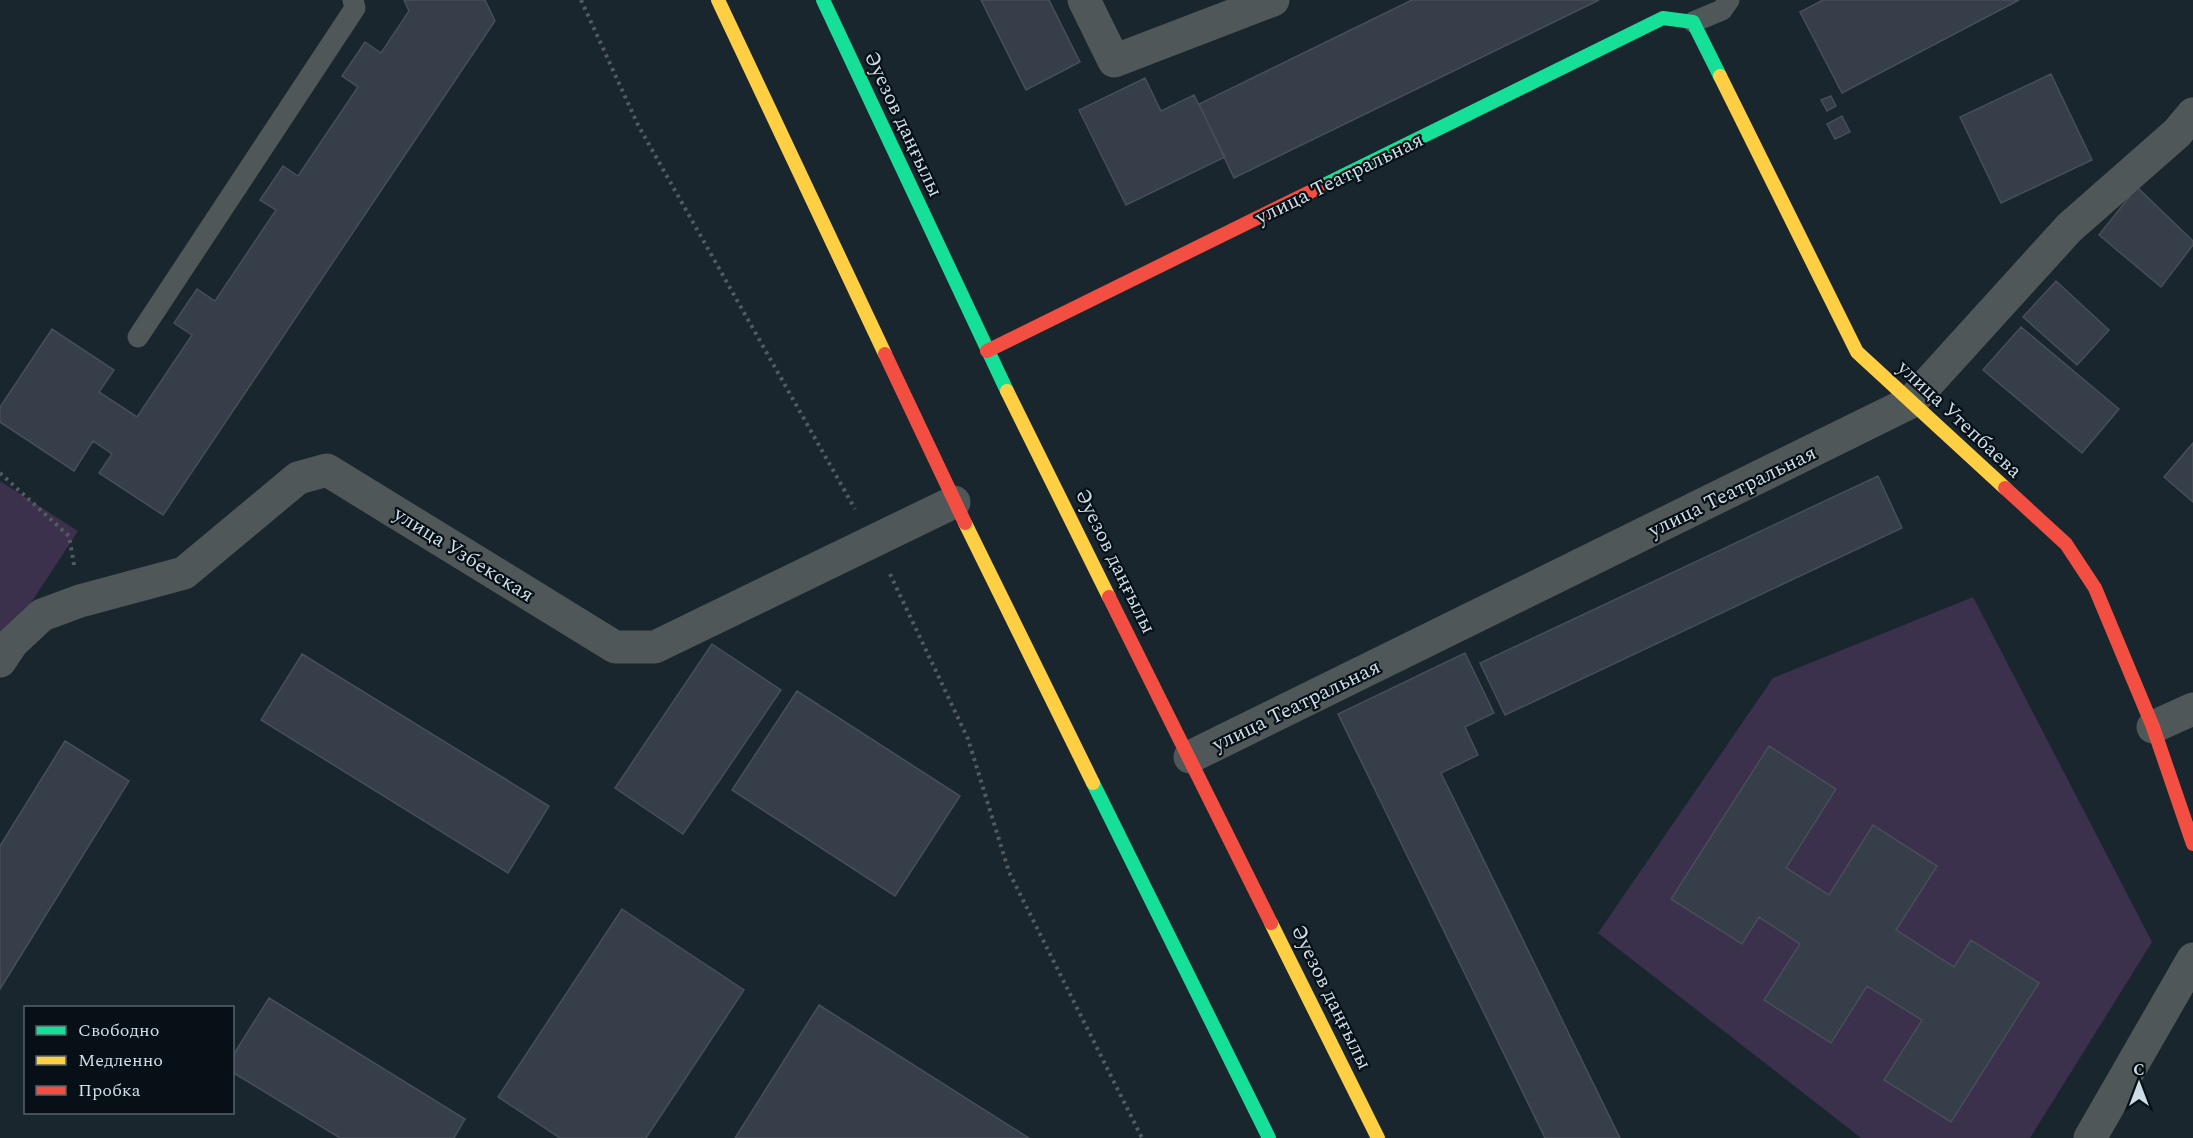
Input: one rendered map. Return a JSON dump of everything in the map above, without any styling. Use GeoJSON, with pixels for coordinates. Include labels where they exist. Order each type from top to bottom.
{"type":"FeatureCollection","features":[{"type":"Feature","properties":{"kind":"main road"},"geometry":{"type":"LineString","coordinates":[[718,0],[954,502],[1269,1138]]}},
{"type":"Feature","properties":{"kind":"main road","name":"Әуезов даңғылы"},"geometry":{"type":"LineString","coordinates":[[823,0],[987,351],[1378,1138]]}},
{"type":"Feature","properties":{"kind":"main road","name":"улица Театральная"},"geometry":{"type":"LineString","coordinates":[[987,351],[1663,18],[1693,22]]}},
{"type":"Feature","properties":{"kind":"main road","name":"улица Утепбаева"},"geometry":{"type":"LineString","coordinates":[[1693,22],[1857,352],[2066,544],[2095,588],[2152,727],[2193,844]]}},
{"type":"Feature","properties":{"kind":"street"},"geometry":{"type":"LineString","coordinates":[[1084,0],[1114,61],[1273,0]]}},
{"type":"Feature","properties":{"kind":"street","name":"улица Театральная"},"geometry":{"type":"LineString","coordinates":[[1190,757],[1911,402],[2069,228],[2188,132]]}},
{"type":"Feature","properties":{"kind":"street","name":"улица Узбекская"},"geometry":{"type":"LineString","coordinates":[[0,662],[12,643],[42,615],[184,573],[298,478],[327,470],[615,647],[655,647],[954,502]]}},
{"type":"Feature","properties":{"kind":"street"},"geometry":{"type":"LineString","coordinates":[[2152,727],[2193,709]]}},
{"type":"Feature","properties":{"kind":"street"},"geometry":{"type":"LineString","coordinates":[[2090,1138],[2193,959]]}},
{"type":"Feature","properties":{"kind":"lane"},"geometry":{"type":"LineString","coordinates":[[138,337],[355,8],[353,0]]}},
{"type":"Feature","properties":{"kind":"lane"},"geometry":{"type":"LineString","coordinates":[[1693,22],[1722,10],[1729,0]]}},
{"type":"Feature","properties":{"kind":"path"},"geometry":{"type":"LineString","coordinates":[[0,473],[69,536],[80,602]]}},
{"type":"Feature","properties":{"kind":"shaded area"},"geometry":{"type":"Polygon","coordinates":[[[0,481],[78,531],[0,650],[0,481]]]}},
{"type":"Feature","properties":{"kind":"shaded area"},"geometry":{"type":"Polygon","coordinates":[[[1973,597],[2152,942],[2030,1138],[1861,1138],[1598,933],[1773,678],[1973,597]]]}},
{"type":"Feature","properties":{"kind":"building"},"geometry":{"type":"Polygon","coordinates":[[[404,0],[485,0],[495,21],[163,515],[99,473],[112,454],[93,441],[74,471],[0,422],[0,407],[52,329],[114,370],[99,392],[137,417],[192,335],[174,323],[197,289],[215,301],[276,210],[260,200],[283,166],[298,176],[358,87],[342,76],[365,42],[381,53],[409,11],[404,0]]]}},
{"type":"Feature","properties":{"kind":"building"},"geometry":{"type":"Polygon","coordinates":[[[981,0],[1049,0],[1080,62],[1026,90],[981,0]]]}},
{"type":"Feature","properties":{"kind":"building"},"geometry":{"type":"Polygon","coordinates":[[[1412,0],[1599,0],[1234,178],[1199,104],[1412,0]]]}},
{"type":"Feature","properties":{"kind":"building"},"geometry":{"type":"Polygon","coordinates":[[[1823,0],[2019,0],[1842,93],[1800,12],[1823,0]]]}},
{"type":"Feature","properties":{"kind":"building"},"geometry":{"type":"Polygon","coordinates":[[[2051,74],[2092,160],[2001,203],[1960,117],[2051,74]]]}},
{"type":"Feature","properties":{"kind":"building"},"geometry":{"type":"Polygon","coordinates":[[[1145,78],[1161,111],[1194,95],[1225,157],[1126,205],[1079,110],[1145,78]]]}},
{"type":"Feature","properties":{"kind":"building"},"geometry":{"type":"Polygon","coordinates":[[[1831,96],[1836,106],[1827,111],[1821,100],[1831,96]]]}},
{"type":"Feature","properties":{"kind":"building"},"geometry":{"type":"Polygon","coordinates":[[[1842,116],[1850,132],[1835,139],[1827,124],[1842,116]]]}},
{"type":"Feature","properties":{"kind":"building"},"geometry":{"type":"Polygon","coordinates":[[[2137,187],[2193,241],[2193,245],[2161,287],[2099,235],[2137,187]]]}},
{"type":"Feature","properties":{"kind":"building"},"geometry":{"type":"Polygon","coordinates":[[[2056,281],[2109,330],[2077,365],[2023,317],[2056,281]]]}},
{"type":"Feature","properties":{"kind":"building"},"geometry":{"type":"Polygon","coordinates":[[[2021,327],[2119,409],[2082,453],[1983,370],[2021,327]]]}},
{"type":"Feature","properties":{"kind":"building"},"geometry":{"type":"Polygon","coordinates":[[[2193,443],[2193,502],[2164,477],[2193,443]]]}},
{"type":"Feature","properties":{"kind":"building"},"geometry":{"type":"Polygon","coordinates":[[[1878,476],[1902,528],[1505,715],[1480,663],[1878,476]]]}},
{"type":"Feature","properties":{"kind":"building"},"geometry":{"type":"Polygon","coordinates":[[[712,644],[781,690],[683,834],[615,788],[712,644]]]}},
{"type":"Feature","properties":{"kind":"building"},"geometry":{"type":"Polygon","coordinates":[[[1465,653],[1494,713],[1465,727],[1478,755],[1441,773],[1620,1138],[1545,1138],[1338,714],[1465,653]]]}},
{"type":"Feature","properties":{"kind":"building"},"geometry":{"type":"Polygon","coordinates":[[[302,654],[549,806],[508,873],[261,720],[302,654]]]}},
{"type":"Feature","properties":{"kind":"building"},"geometry":{"type":"Polygon","coordinates":[[[797,691],[960,796],[895,896],[732,790],[797,691]]]}},
{"type":"Feature","properties":{"kind":"building"},"geometry":{"type":"Polygon","coordinates":[[[65,741],[129,781],[0,989],[0,846],[65,741]]]}},
{"type":"Feature","properties":{"kind":"building"},"geometry":{"type":"Polygon","coordinates":[[[1769,746],[1836,789],[1786,868],[1829,895],[1873,825],[1937,866],[1896,930],[1954,967],[1971,940],[2039,983],[1951,1122],[1884,1080],[1922,1020],[1867,986],[1831,1043],[1764,1000],[1800,944],[1759,917],[1742,944],[1671,899],[1769,746]]]}},
{"type":"Feature","properties":{"kind":"building"},"geometry":{"type":"Polygon","coordinates":[[[622,909],[744,990],[646,1138],[560,1138],[498,1097],[622,909]]]}},
{"type":"Feature","properties":{"kind":"building"},"geometry":{"type":"Polygon","coordinates":[[[269,998],[465,1119],[454,1138],[340,1138],[234,1073],[234,1054],[269,998]]]}},
{"type":"Feature","properties":{"kind":"building"},"geometry":{"type":"Polygon","coordinates":[[[819,1005],[1029,1138],[735,1138],[819,1005]]]}},
{"type":"Feature","properties":{"kind":"traffic: fast"},"geometry":{"type":"LineString","coordinates":[[823,0],[1007,391]]}},
{"type":"Feature","properties":{"kind":"traffic: fast"},"geometry":{"type":"LineString","coordinates":[[1320,187],[1663,18],[1693,22],[1720,76]]}},
{"type":"Feature","properties":{"kind":"traffic: fast"},"geometry":{"type":"LineString","coordinates":[[1093,783],[1269,1138]]}},
{"type":"Feature","properties":{"kind":"traffic: slow"},"geometry":{"type":"LineString","coordinates":[[718,0],[885,354]]}},
{"type":"Feature","properties":{"kind":"traffic: slow"},"geometry":{"type":"LineString","coordinates":[[1720,76],[1857,352],[2005,488]]}},
{"type":"Feature","properties":{"kind":"traffic: slow"},"geometry":{"type":"LineString","coordinates":[[1007,391],[1109,597]]}},
{"type":"Feature","properties":{"kind":"traffic: slow"},"geometry":{"type":"LineString","coordinates":[[965,523],[1093,783]]}},
{"type":"Feature","properties":{"kind":"traffic: slow"},"geometry":{"type":"LineString","coordinates":[[1271,923],[1378,1138]]}},
{"type":"Feature","properties":{"kind":"traffic: jam"},"geometry":{"type":"LineString","coordinates":[[987,351],[1320,187]]}},
{"type":"Feature","properties":{"kind":"traffic: jam"},"geometry":{"type":"LineString","coordinates":[[885,354],[965,523]]}},
{"type":"Feature","properties":{"kind":"traffic: jam"},"geometry":{"type":"LineString","coordinates":[[2005,488],[2066,544],[2095,588],[2153,727],[2193,844]]}},
{"type":"Feature","properties":{"kind":"traffic: jam"},"geometry":{"type":"LineString","coordinates":[[1109,597],[1271,923]]}}]}
